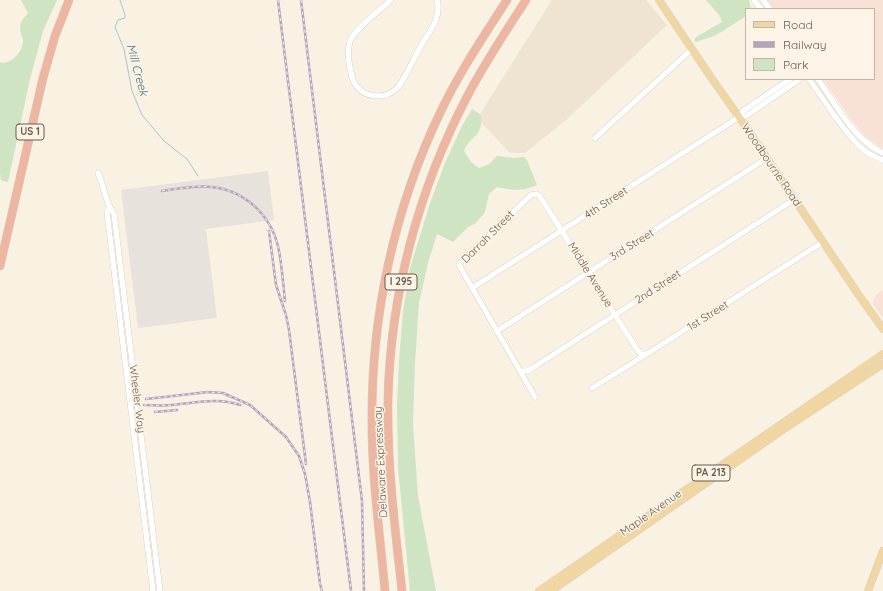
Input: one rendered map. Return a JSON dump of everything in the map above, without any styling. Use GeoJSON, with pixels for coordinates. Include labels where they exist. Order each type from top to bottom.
{"type":"FeatureCollection","features":[{"type":"Feature","properties":{"kind":"highway","name":"US 1"},"geometry":{"type":"LineString","coordinates":[[0,243],[38,77],[50,35],[64,0]]}},
{"type":"Feature","properties":{"kind":"highway","name":"US 1"},"geometry":{"type":"LineString","coordinates":[[0,266],[43,78],[55,36],[69,0]]}},
{"type":"Feature","properties":{"kind":"highway","name":"Delaware Expressway"},"geometry":{"type":"LineString","coordinates":[[385,591],[374,474],[372,422],[374,362],[378,321],[387,272],[405,201],[434,126],[468,61],[506,0]]}},
{"type":"Feature","properties":{"kind":"highway","name":"Delaware Expressway"},"geometry":{"type":"LineString","coordinates":[[402,591],[390,474],[388,400],[394,328],[402,277],[425,194],[447,139],[480,73],[526,0]]}},
{"type":"Feature","properties":{"kind":"main road","name":"Woodbourne Road"},"geometry":{"type":"LineString","coordinates":[[659,0],[883,329]]}},
{"type":"Feature","properties":{"kind":"main road","name":"Maple Avenue"},"geometry":{"type":"LineString","coordinates":[[539,591],[883,354]]}},
{"type":"Feature","properties":{"kind":"main road","name":"Maple Avenue"},"geometry":{"type":"LineString","coordinates":[[551,591],[764,442],[883,364]]}},
{"type":"Feature","properties":{"kind":"main road"},"geometry":{"type":"LineString","coordinates":[[868,591],[883,551]]}},
{"type":"Feature","properties":{"kind":"street"},"geometry":{"type":"LineString","coordinates":[[391,0],[359,30],[353,37],[349,46],[349,58],[353,81],[359,89],[374,96],[386,95],[397,88],[402,82],[436,20],[438,12],[437,0]]}},
{"type":"Feature","properties":{"kind":"street"},"geometry":{"type":"LineString","coordinates":[[754,0],[760,8]]}},
{"type":"Feature","properties":{"kind":"street"},"geometry":{"type":"LineString","coordinates":[[763,0],[769,8]]}},
{"type":"Feature","properties":{"kind":"street"},"geometry":{"type":"LineString","coordinates":[[596,138],[692,49]]}},
{"type":"Feature","properties":{"kind":"street","name":"4th Street"},"geometry":{"type":"LineString","coordinates":[[472,288],[739,117],[743,111],[789,80]]}},
{"type":"Feature","properties":{"kind":"street","name":"4th Street"},"geometry":{"type":"LineString","coordinates":[[739,117],[746,116],[799,80]]}},
{"type":"Feature","properties":{"kind":"street"},"geometry":{"type":"LineString","coordinates":[[810,80],[849,136],[865,151],[883,160]]}},
{"type":"Feature","properties":{"kind":"street"},"geometry":{"type":"LineString","coordinates":[[819,80],[858,135],[870,146],[883,153]]}},
{"type":"Feature","properties":{"kind":"street","name":"3rd Street"},"geometry":{"type":"LineString","coordinates":[[497,331],[767,158]]}},
{"type":"Feature","properties":{"kind":"street","name":"Wheeler Way"},"geometry":{"type":"LineString","coordinates":[[98,173],[110,208],[114,214],[160,591]]}},
{"type":"Feature","properties":{"kind":"street","name":"Middle Avenue"},"geometry":{"type":"LineString","coordinates":[[536,194],[539,195],[636,348],[641,354],[646,354]]}},
{"type":"Feature","properties":{"kind":"street","name":"Darrah Street"},"geometry":{"type":"LineString","coordinates":[[472,288],[460,266],[461,262],[527,198],[536,194]]}},
{"type":"Feature","properties":{"kind":"street","name":"2nd Street"},"geometry":{"type":"LineString","coordinates":[[521,372],[527,371],[534,367],[795,199]]}},
{"type":"Feature","properties":{"kind":"street","name":"Wheeler Way"},"geometry":{"type":"LineString","coordinates":[[110,208],[107,212],[154,591]]}},
{"type":"Feature","properties":{"kind":"street","name":"1st Street"},"geometry":{"type":"LineString","coordinates":[[592,388],[823,242]]}},
{"type":"Feature","properties":{"kind":"street"},"geometry":{"type":"LineString","coordinates":[[472,288],[535,397]]}},
{"type":"Feature","properties":{"kind":"shaded area"},"geometry":{"type":"Polygon","coordinates":[[[552,0],[646,0],[667,25],[565,121],[525,153],[510,153],[478,119],[552,0]]]}},
{"type":"Feature","properties":{"kind":"shaded area"},"geometry":{"type":"Polygon","coordinates":[[[767,0],[883,0],[883,149],[866,137],[852,121],[824,80],[875,80],[875,8],[772,8],[767,0]]]}},
{"type":"Feature","properties":{"kind":"shaded area"},"geometry":{"type":"Polygon","coordinates":[[[268,171],[274,220],[206,229],[217,318],[138,328],[121,190],[268,171]]]}},
{"type":"Feature","properties":{"kind":"shaded area"},"geometry":{"type":"Polygon","coordinates":[[[883,290],[883,318],[872,303],[877,294],[883,290]]]}},
{"type":"Feature","properties":{"kind":"green space"},"geometry":{"type":"Polygon","coordinates":[[[21,0],[57,0],[43,31],[30,79],[8,182],[1,180],[0,173],[0,62],[8,62],[16,56],[23,44],[20,26],[22,20],[28,13],[21,0]]]}},
{"type":"Feature","properties":{"kind":"green space"},"geometry":{"type":"Polygon","coordinates":[[[706,0],[749,0],[751,8],[745,8],[745,17],[714,36],[696,42],[694,40],[696,37],[722,22],[720,16],[706,0]]]}},
{"type":"Feature","properties":{"kind":"green space"},"geometry":{"type":"Polygon","coordinates":[[[472,109],[481,115],[481,122],[476,136],[469,142],[464,151],[471,162],[479,168],[489,164],[497,156],[514,158],[524,157],[527,160],[537,185],[526,189],[517,190],[497,187],[489,194],[485,212],[476,223],[468,227],[453,242],[437,234],[428,263],[419,303],[413,424],[418,496],[436,591],[410,591],[398,468],[397,405],[403,311],[410,268],[430,203],[445,163],[462,126],[472,109]]]}},
{"type":"Feature","properties":{"kind":"waterway","name":"Mill Creek"},"geometry":{"type":"LineString","coordinates":[[120,0],[125,18],[118,20],[115,27],[124,49],[132,91],[142,115],[164,141],[187,159],[198,176]]}},
{"type":"Feature","properties":{"kind":"railway"},"geometry":{"type":"LineString","coordinates":[[278,0],[351,591]]}},
{"type":"Feature","properties":{"kind":"railway"},"geometry":{"type":"LineString","coordinates":[[301,0],[362,501],[364,591]]}},
{"type":"Feature","properties":{"kind":"railway"},"geometry":{"type":"LineString","coordinates":[[162,191],[193,187],[211,187],[234,193],[254,206],[269,224],[278,246],[285,301]]}},
{"type":"Feature","properties":{"kind":"railway"},"geometry":{"type":"LineString","coordinates":[[269,231],[276,285],[286,315],[289,330],[306,464]]}},
{"type":"Feature","properties":{"kind":"railway"},"geometry":{"type":"LineString","coordinates":[[146,399],[208,392],[223,393],[250,405],[286,437],[299,456],[305,474],[322,591]]}},
{"type":"Feature","properties":{"kind":"railway"},"geometry":{"type":"LineString","coordinates":[[144,405],[169,405],[215,401],[223,401],[240,405]]}},
{"type":"Feature","properties":{"kind":"railway"},"geometry":{"type":"LineString","coordinates":[[155,412],[177,410]]}}]}
